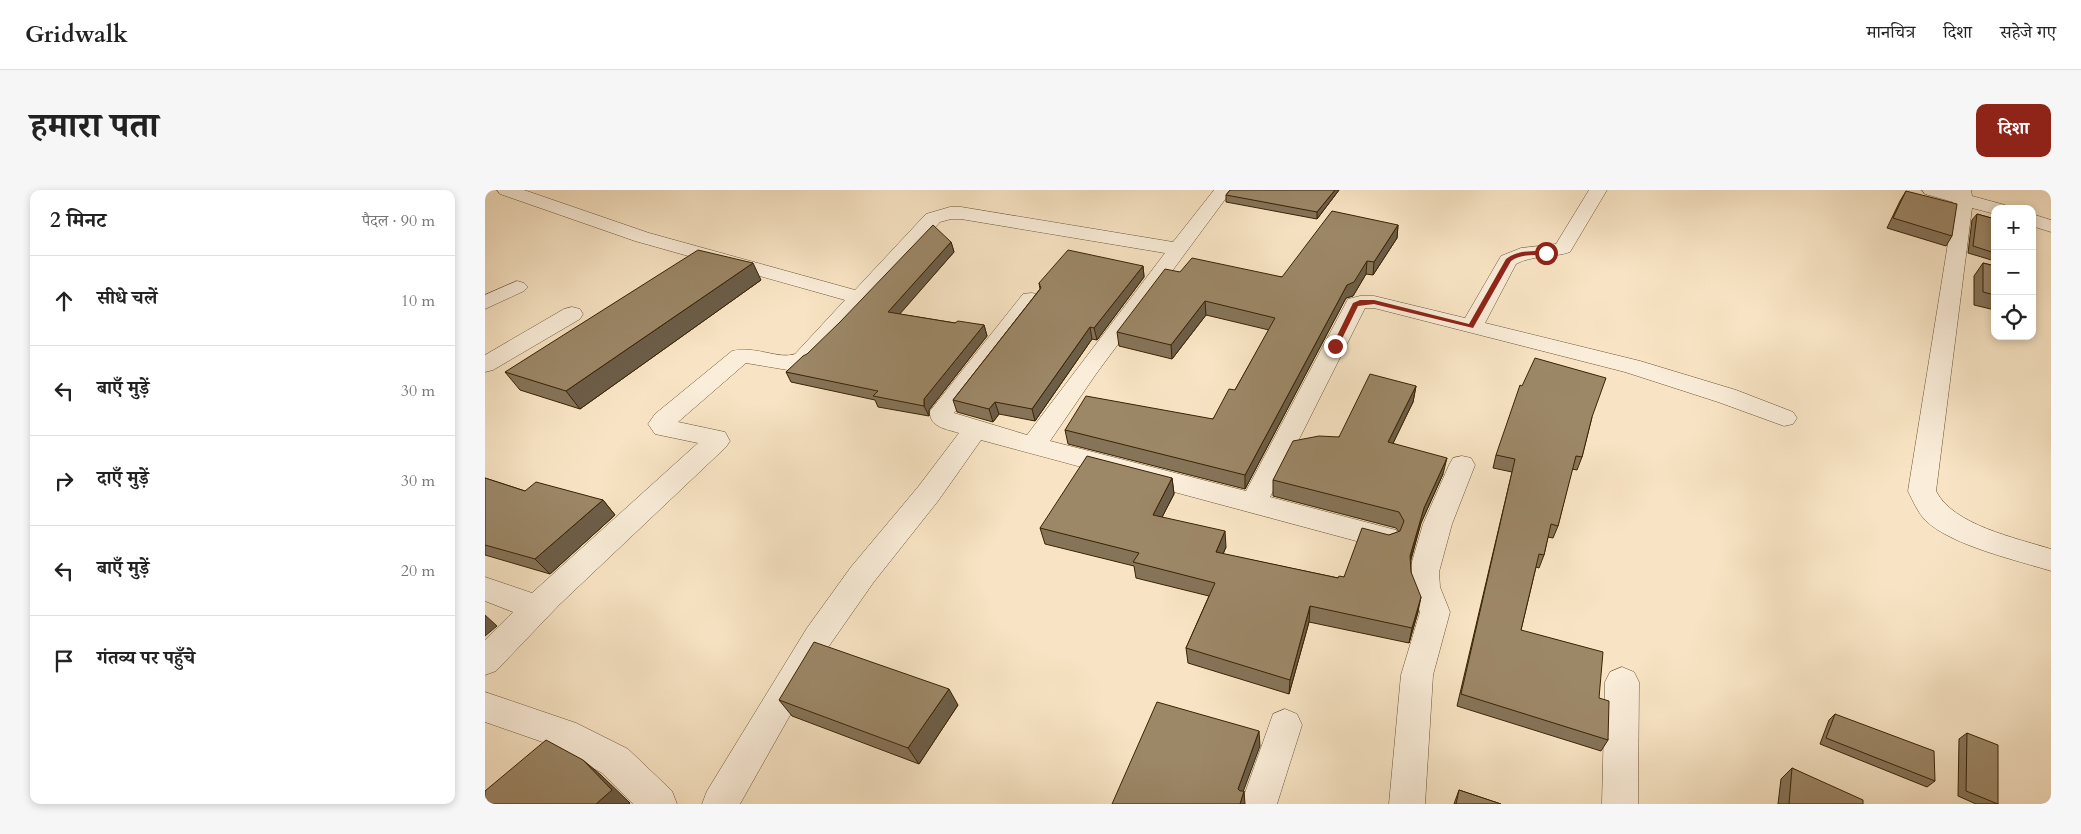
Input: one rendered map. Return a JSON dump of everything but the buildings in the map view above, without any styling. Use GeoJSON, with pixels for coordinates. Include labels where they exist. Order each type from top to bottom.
{"type":"FeatureCollection","features":[{"type":"Feature","properties":{"kind":"street"},"geometry":{"type":"LineString","coordinates":[[506,190],[642,237],[861,298]]}},
{"type":"Feature","properties":{"kind":"street"},"geometry":{"type":"LineString","coordinates":[[1033,446],[1088,369],[1223,190]]}},
{"type":"Feature","properties":{"kind":"street"},"geometry":{"type":"LineString","coordinates":[[1471,327],[1508,260],[1515,256],[1555,252],[1563,248],[1598,190]]}},
{"type":"Feature","properties":{"kind":"street"},"geometry":{"type":"LineString","coordinates":[[1931,190],[1962,194],[1991,206]]}},
{"type":"Feature","properties":{"kind":"street"},"geometry":{"type":"LineString","coordinates":[[1962,194],[1957,256],[1922,490],[1927,502],[1937,514],[1955,526],[2051,560]]}},
{"type":"Feature","properties":{"kind":"street"},"geometry":{"type":"LineString","coordinates":[[485,661],[537,607],[717,441],[711,437],[664,428],[661,424],[663,420],[740,356],[751,356],[785,363],[798,362],[803,359],[933,218],[950,213],[1179,249]]}},
{"type":"Feature","properties":{"kind":"street"},"geometry":{"type":"LineString","coordinates":[[2036,221],[2051,226]]}},
{"type":"Feature","properties":{"kind":"street"},"geometry":{"type":"LineString","coordinates":[[485,303],[517,287]]}},
{"type":"Feature","properties":{"kind":"street"},"geometry":{"type":"LineString","coordinates":[[1031,298],[940,415],[942,418],[975,430],[1033,446],[1254,502],[1386,538]]}},
{"type":"Feature","properties":{"kind":"street"},"geometry":{"type":"LineString","coordinates":[[1254,502],[1356,304],[1360,302],[1374,302],[1632,366],[1727,396],[1785,418]]}},
{"type":"Feature","properties":{"kind":"street"},"geometry":{"type":"LineString","coordinates":[[485,365],[572,314]]}},
{"type":"Feature","properties":{"kind":"street"},"geometry":{"type":"LineString","coordinates":[[720,804],[823,629],[861,575],[928,494],[975,430]]}},
{"type":"Feature","properties":{"kind":"street"},"geometry":{"type":"LineString","coordinates":[[1407,804],[1417,675],[1435,612],[1423,582],[1424,570],[1432,539],[1461,465]]}},
{"type":"Feature","properties":{"kind":"street"},"geometry":{"type":"LineString","coordinates":[[485,589],[537,607]]}},
{"type":"Feature","properties":{"kind":"street"},"geometry":{"type":"LineString","coordinates":[[1620,804],[1623,682]]}},
{"type":"Feature","properties":{"kind":"street"},"geometry":{"type":"LineString","coordinates":[[485,707],[564,734],[615,761],[659,804]]}},
{"type":"Feature","properties":{"kind":"street"},"geometry":{"type":"LineString","coordinates":[[1259,804],[1285,725]]}},
{"type":"Feature","properties":{"kind":"route"},"geometry":{"type":"LineString","coordinates":[[1335,346],[1356,304],[1360,302],[1374,302],[1471,327],[1508,260],[1524,253],[1546,253]]}}]}
